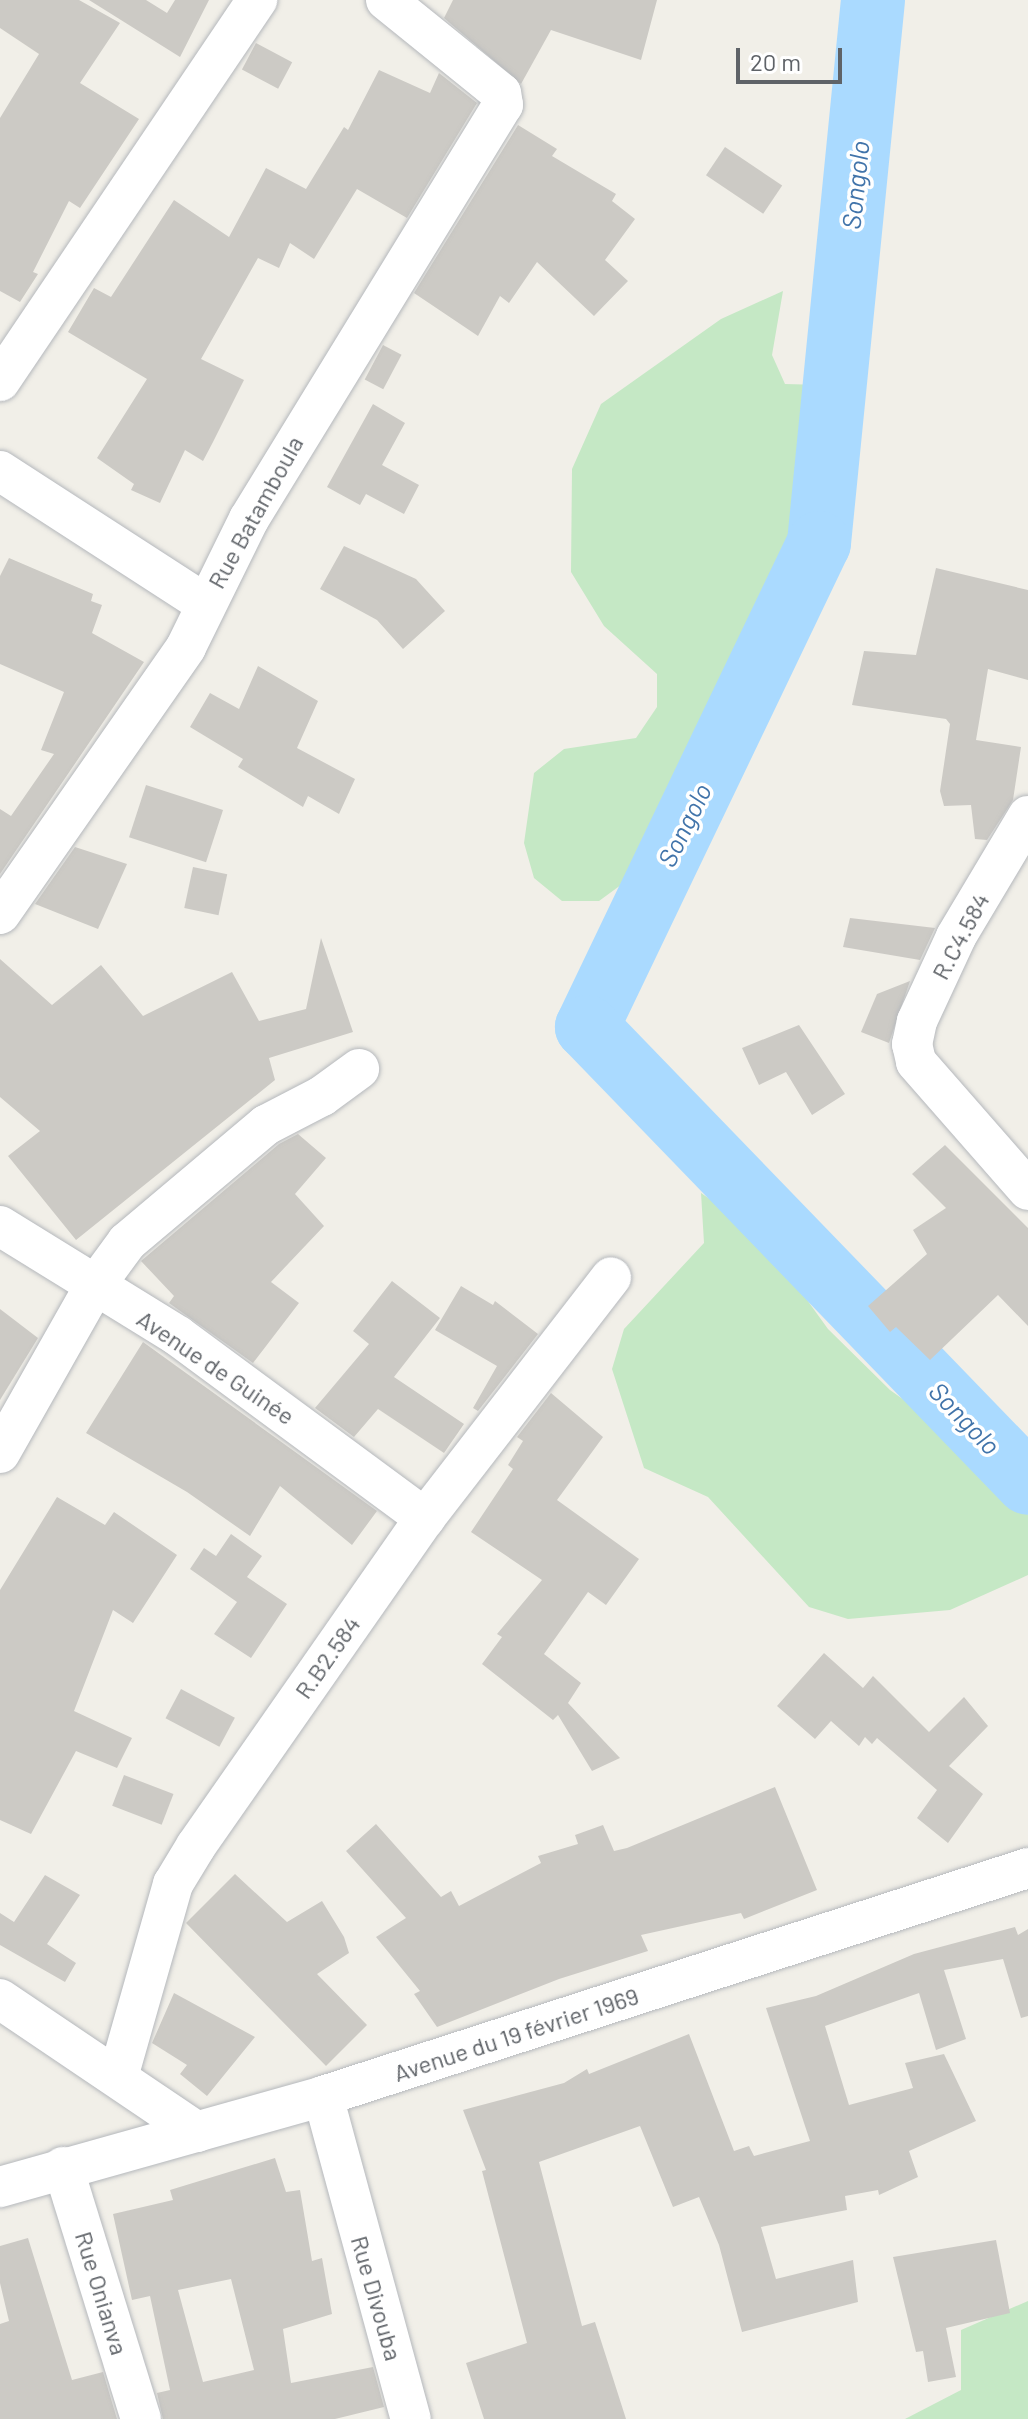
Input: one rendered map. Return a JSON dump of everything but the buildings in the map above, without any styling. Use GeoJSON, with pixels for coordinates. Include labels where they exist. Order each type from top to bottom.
{"type":"FeatureCollection","features":[{"type":"Feature","properties":{"kind":"street"},"geometry":{"type":"LineString","coordinates":[[0,381],[257,0]]}},
{"type":"Feature","properties":{"kind":"street","name":"Rue Batamboula"},"geometry":{"type":"LineString","coordinates":[[0,914],[149,706],[186,647],[204,603],[346,354],[503,105],[501,93],[386,0]]}},
{"type":"Feature","properties":{"kind":"street"},"geometry":{"type":"LineString","coordinates":[[0,471],[204,603]]}},
{"type":"Feature","properties":{"kind":"street","name":"R.C4.584"},"geometry":{"type":"LineString","coordinates":[[1028,816],[956,937],[917,1021],[912,1044],[916,1062],[1028,1190]]}},
{"type":"Feature","properties":{"kind":"street"},"geometry":{"type":"LineString","coordinates":[[0,1453],[94,1287],[127,1242],[266,1125],[359,1069]]}},
{"type":"Feature","properties":{"kind":"street","name":"Avenue de Guinée"},"geometry":{"type":"LineString","coordinates":[[0,1226],[94,1287],[178,1336],[425,1518]]}},
{"type":"Feature","properties":{"kind":"street","name":"R.B2.584"},"geometry":{"type":"LineString","coordinates":[[118,2077],[173,1884],[425,1518],[611,1277]]}},
{"type":"Feature","properties":{"kind":"street","name":"Avenue du 19 février 1969"},"geometry":{"type":"LineString","coordinates":[[0,2187],[323,2096],[1028,1868]]}},
{"type":"Feature","properties":{"kind":"street"},"geometry":{"type":"LineString","coordinates":[[0,1999],[197,2132]]}},
{"type":"Feature","properties":{"kind":"street","name":"Rue Divouba"},"geometry":{"type":"LineString","coordinates":[[323,2096],[411,2419]]}},
{"type":"Feature","properties":{"kind":"street","name":"Rue Onianva"},"geometry":{"type":"LineString","coordinates":[[63,2167],[141,2419]]}},
{"type":"Feature","properties":{"kind":"green space"},"geometry":{"type":"Polygon","coordinates":[[[783,291],[772,355],[785,384],[823,385],[809,535],[679,800],[625,882],[599,901],[562,901],[534,878],[524,843],[534,773],[564,749],[636,738],[657,707],[657,674],[604,626],[571,572],[572,469],[601,404],[721,319],[783,291]]]}},
{"type":"Feature","properties":{"kind":"green space"},"geometry":{"type":"Polygon","coordinates":[[[701,1193],[758,1232],[828,1329],[890,1390],[1023,1485],[1028,1491],[1028,1575],[950,1610],[848,1619],[809,1607],[708,1497],[644,1468],[612,1369],[624,1329],[704,1243],[701,1193]]]}},
{"type":"Feature","properties":{"kind":"green space"},"geometry":{"type":"Polygon","coordinates":[[[1028,2301],[1028,2419],[905,2419],[961,2390],[961,2330],[1028,2301]]]}},
{"type":"Feature","properties":{"kind":"waterway","name":"Songolo"},"geometry":{"type":"LineString","coordinates":[[873,0],[819,543],[587,1027],[1028,1483]]}}]}
